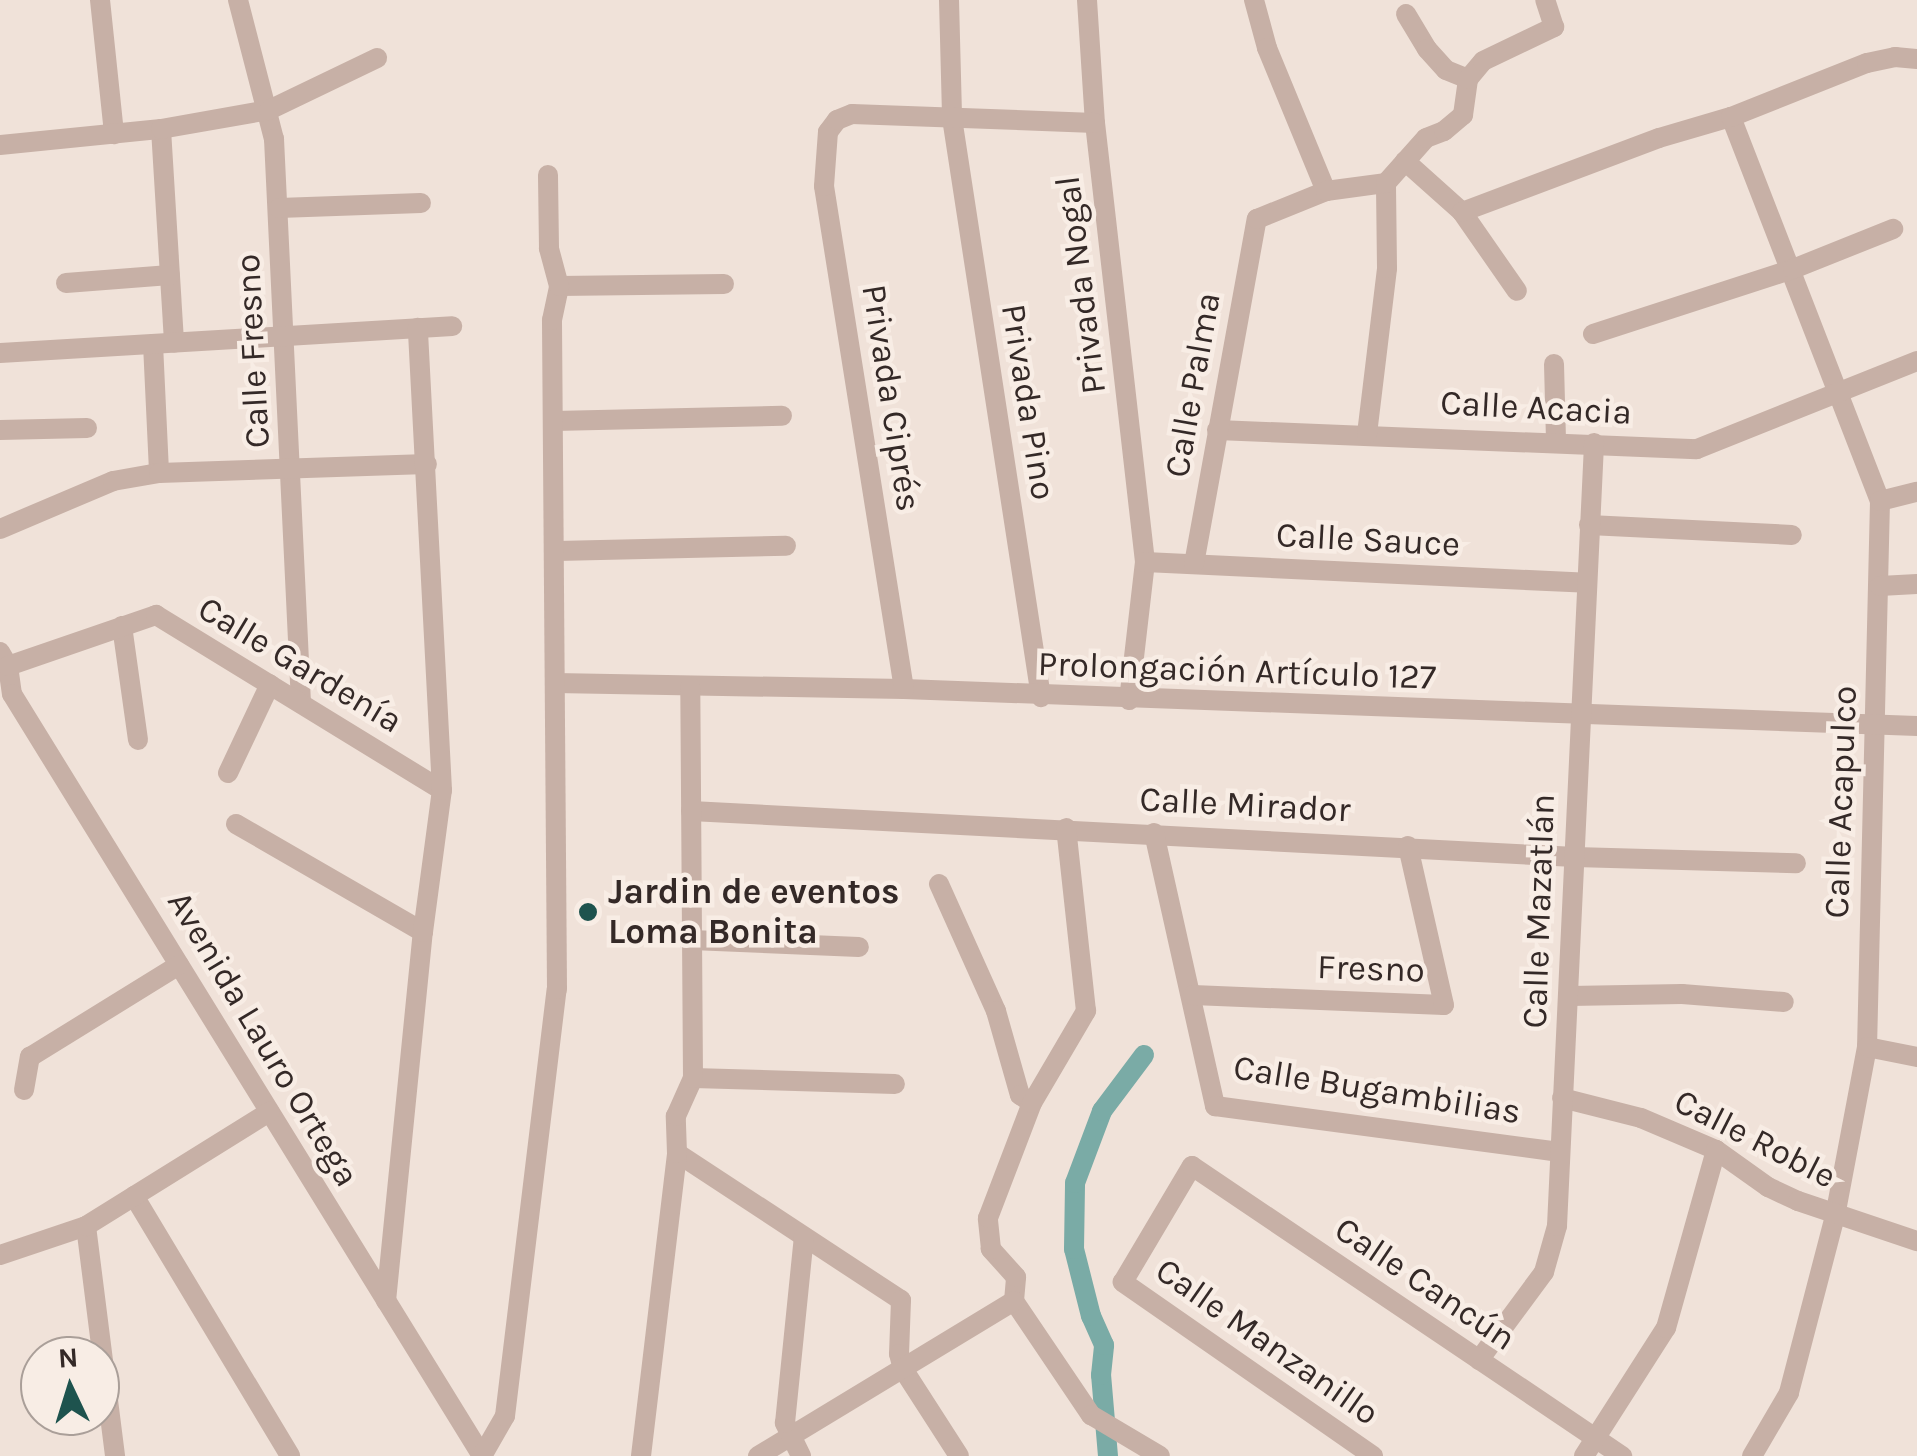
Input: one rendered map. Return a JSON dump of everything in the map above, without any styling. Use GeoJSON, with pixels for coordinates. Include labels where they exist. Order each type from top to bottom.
{"type":"FeatureCollection","features":[{"type":"Feature","properties":{"kind":"street"},"geometry":{"type":"LineString","coordinates":[[100,0],[114,134]]}},
{"type":"Feature","properties":{"kind":"street","name":"Calle Fresno"},"geometry":{"type":"LineString","coordinates":[[238,0],[270,110],[279,208],[301,703]]}},
{"type":"Feature","properties":{"kind":"street","name":"Privada Pino"},"geometry":{"type":"LineString","coordinates":[[949,0],[952,118],[1040,697]]}},
{"type":"Feature","properties":{"kind":"street","name":"Privada Nogal"},"geometry":{"type":"LineString","coordinates":[[1087,0],[1095,122],[1145,562],[1129,700]]}},
{"type":"Feature","properties":{"kind":"street"},"geometry":{"type":"LineString","coordinates":[[1254,0],[1268,48],[1326,191],[1386,183]]}},
{"type":"Feature","properties":{"kind":"street"},"geometry":{"type":"LineString","coordinates":[[1367,434],[1387,268],[1386,183],[1426,138],[1444,131],[1462,114],[1468,79],[1483,61],[1554,26],[1544,0]]}},
{"type":"Feature","properties":{"kind":"street"},"geometry":{"type":"LineString","coordinates":[[1406,14],[1446,70],[1468,79]]}},
{"type":"Feature","properties":{"kind":"street"},"geometry":{"type":"LineString","coordinates":[[1462,212],[1659,138],[1731,118],[1868,64],[1895,57],[1917,59]]}},
{"type":"Feature","properties":{"kind":"street"},"geometry":{"type":"LineString","coordinates":[[0,146],[161,129],[270,110],[377,58]]}},
{"type":"Feature","properties":{"kind":"street","name":"Privada Ciprés"},"geometry":{"type":"LineString","coordinates":[[904,689],[824,186],[828,132],[837,120],[852,114],[952,118]]}},
{"type":"Feature","properties":{"kind":"street"},"geometry":{"type":"LineString","coordinates":[[952,118],[1095,122]]}},
{"type":"Feature","properties":{"kind":"street","name":"Calle Acapulco"},"geometry":{"type":"LineString","coordinates":[[1731,118],[1793,269],[1880,502],[1867,1047],[1835,1216],[1789,1393],[1752,1456]]}},
{"type":"Feature","properties":{"kind":"street"},"geometry":{"type":"LineString","coordinates":[[159,473],[170,274],[161,129]]}},
{"type":"Feature","properties":{"kind":"street"},"geometry":{"type":"LineString","coordinates":[[1405,161],[1462,212],[1516,291]]}},
{"type":"Feature","properties":{"kind":"street"},"geometry":{"type":"LineString","coordinates":[[482,1456],[504,1416],[557,989],[552,320],[559,286],[549,248],[548,176]]}},
{"type":"Feature","properties":{"kind":"street","name":"Calle Palma"},"geometry":{"type":"LineString","coordinates":[[1194,564],[1257,218],[1326,191]]}},
{"type":"Feature","properties":{"kind":"street"},"geometry":{"type":"LineString","coordinates":[[279,208],[421,203]]}},
{"type":"Feature","properties":{"kind":"street"},"geometry":{"type":"LineString","coordinates":[[1593,334],[1793,269],[1893,229]]}},
{"type":"Feature","properties":{"kind":"street"},"geometry":{"type":"LineString","coordinates":[[66,284],[170,274]]}},
{"type":"Feature","properties":{"kind":"street"},"geometry":{"type":"LineString","coordinates":[[559,286],[724,284]]}},
{"type":"Feature","properties":{"kind":"street"},"geometry":{"type":"LineString","coordinates":[[0,353],[452,326]]}},
{"type":"Feature","properties":{"kind":"street"},"geometry":{"type":"LineString","coordinates":[[386,1301],[423,932],[442,790],[418,328]]}},
{"type":"Feature","properties":{"kind":"street","name":"Calle Acacia"},"geometry":{"type":"LineString","coordinates":[[1218,430],[1556,440],[1696,449],[1917,361]]}},
{"type":"Feature","properties":{"kind":"street"},"geometry":{"type":"LineString","coordinates":[[1554,364],[1556,440]]}},
{"type":"Feature","properties":{"kind":"street"},"geometry":{"type":"LineString","coordinates":[[554,421],[782,416]]}},
{"type":"Feature","properties":{"kind":"street"},"geometry":{"type":"LineString","coordinates":[[0,430],[87,428]]}},
{"type":"Feature","properties":{"kind":"street","name":"Calle Mazatlán"},"geometry":{"type":"LineString","coordinates":[[1479,1360],[1544,1272],[1556,1226],[1594,443]]}},
{"type":"Feature","properties":{"kind":"street"},"geometry":{"type":"LineString","coordinates":[[0,528],[114,481],[159,473],[427,464]]}},
{"type":"Feature","properties":{"kind":"street"},"geometry":{"type":"LineString","coordinates":[[1880,502],[1917,492]]}},
{"type":"Feature","properties":{"kind":"street"},"geometry":{"type":"LineString","coordinates":[[1590,524],[1792,535]]}},
{"type":"Feature","properties":{"kind":"street"},"geometry":{"type":"LineString","coordinates":[[556,551],[786,546]]}},
{"type":"Feature","properties":{"kind":"street","name":"Calle Sauce"},"geometry":{"type":"LineString","coordinates":[[1145,562],[1588,583]]}},
{"type":"Feature","properties":{"kind":"street"},"geometry":{"type":"LineString","coordinates":[[1880,586],[1917,584]]}},
{"type":"Feature","properties":{"kind":"street","name":"Calle Gardenía"},"geometry":{"type":"LineString","coordinates":[[4,672],[156,615],[442,790]]}},
{"type":"Feature","properties":{"kind":"street"},"geometry":{"type":"LineString","coordinates":[[122,626],[138,740]]}},
{"type":"Feature","properties":{"kind":"street","name":"Avenida Lauro Ortega"},"geometry":{"type":"LineString","coordinates":[[4,672],[179,965],[482,1456]]}},
{"type":"Feature","properties":{"kind":"street","name":"Prolongación Artículo 127"},"geometry":{"type":"LineString","coordinates":[[555,683],[904,689],[1040,697],[1917,726]]}},
{"type":"Feature","properties":{"kind":"street"},"geometry":{"type":"LineString","coordinates":[[228,773],[270,684]]}},
{"type":"Feature","properties":{"kind":"street"},"geometry":{"type":"LineString","coordinates":[[641,1456],[677,1153],[676,1116],[694,1078],[690,687]]}},
{"type":"Feature","properties":{"kind":"street","name":"Calle Mirador"},"geometry":{"type":"LineString","coordinates":[[691,811],[1575,857],[1796,863]]}},
{"type":"Feature","properties":{"kind":"street"},"geometry":{"type":"LineString","coordinates":[[236,824],[423,932]]}},
{"type":"Feature","properties":{"kind":"street"},"geometry":{"type":"LineString","coordinates":[[1066,828],[1086,1011],[1032,1103],[988,1218],[991,1250],[1016,1277],[1014,1301],[1091,1415],[1160,1456]]}},
{"type":"Feature","properties":{"kind":"street","name":"Calle Bugambilias"},"geometry":{"type":"LineString","coordinates":[[1154,833],[1215,1106],[1560,1152]]}},
{"type":"Feature","properties":{"kind":"street","name":"Fresno"},"geometry":{"type":"LineString","coordinates":[[1193,995],[1444,1005],[1408,846]]}},
{"type":"Feature","properties":{"kind":"street"},"geometry":{"type":"LineString","coordinates":[[939,884],[996,1011],[1020,1095],[1032,1103]]}},
{"type":"Feature","properties":{"kind":"street"},"geometry":{"type":"LineString","coordinates":[[692,940],[859,947]]}},
{"type":"Feature","properties":{"kind":"street"},"geometry":{"type":"LineString","coordinates":[[24,1090],[30,1057],[179,965]]}},
{"type":"Feature","properties":{"kind":"street"},"geometry":{"type":"LineString","coordinates":[[1570,996],[1682,994],[1784,1002]]}},
{"type":"Feature","properties":{"kind":"street"},"geometry":{"type":"LineString","coordinates":[[1867,1047],[1917,1056]]}},
{"type":"Feature","properties":{"kind":"street"},"geometry":{"type":"LineString","coordinates":[[694,1078],[895,1084]]}},
{"type":"Feature","properties":{"kind":"street","name":"Calle Roble"},"geometry":{"type":"LineString","coordinates":[[1562,1098],[1640,1118],[1716,1150],[1768,1188],[1835,1216],[1917,1241]]}},
{"type":"Feature","properties":{"kind":"street"},"geometry":{"type":"LineString","coordinates":[[0,1255],[86,1226],[269,1112]]}},
{"type":"Feature","properties":{"kind":"street"},"geometry":{"type":"LineString","coordinates":[[1584,1456],[1666,1328],[1716,1150]]}},
{"type":"Feature","properties":{"kind":"street"},"geometry":{"type":"LineString","coordinates":[[677,1153],[901,1300],[898,1354],[903,1369],[959,1456]]}},
{"type":"Feature","properties":{"kind":"street","name":"Calle Cancún"},"geometry":{"type":"LineString","coordinates":[[1192,1166],[1622,1456]]}},
{"type":"Feature","properties":{"kind":"street","name":"Calle Manzanillo"},"geometry":{"type":"LineString","coordinates":[[1192,1166],[1123,1282],[1373,1456]]}},
{"type":"Feature","properties":{"kind":"street"},"geometry":{"type":"LineString","coordinates":[[134,1196],[290,1456]]}},
{"type":"Feature","properties":{"kind":"street"},"geometry":{"type":"LineString","coordinates":[[86,1226],[115,1456]]}},
{"type":"Feature","properties":{"kind":"street"},"geometry":{"type":"LineString","coordinates":[[801,1456],[784,1423],[804,1238]]}},
{"type":"Feature","properties":{"kind":"street"},"geometry":{"type":"LineString","coordinates":[[758,1456],[1014,1301]]}},
{"type":"Feature","properties":{"kind":"waterway"},"geometry":{"type":"LineString","coordinates":[[1108,1456],[1101,1375],[1104,1345],[1091,1316],[1074,1249],[1075,1183],[1102,1111],[1144,1055]]}},
{"type":"Feature","properties":{"kind":"place","name":"Jardin de eventos Loma Bonita"},"geometry":{"type":"Point","coordinates":[588,912]}}]}
